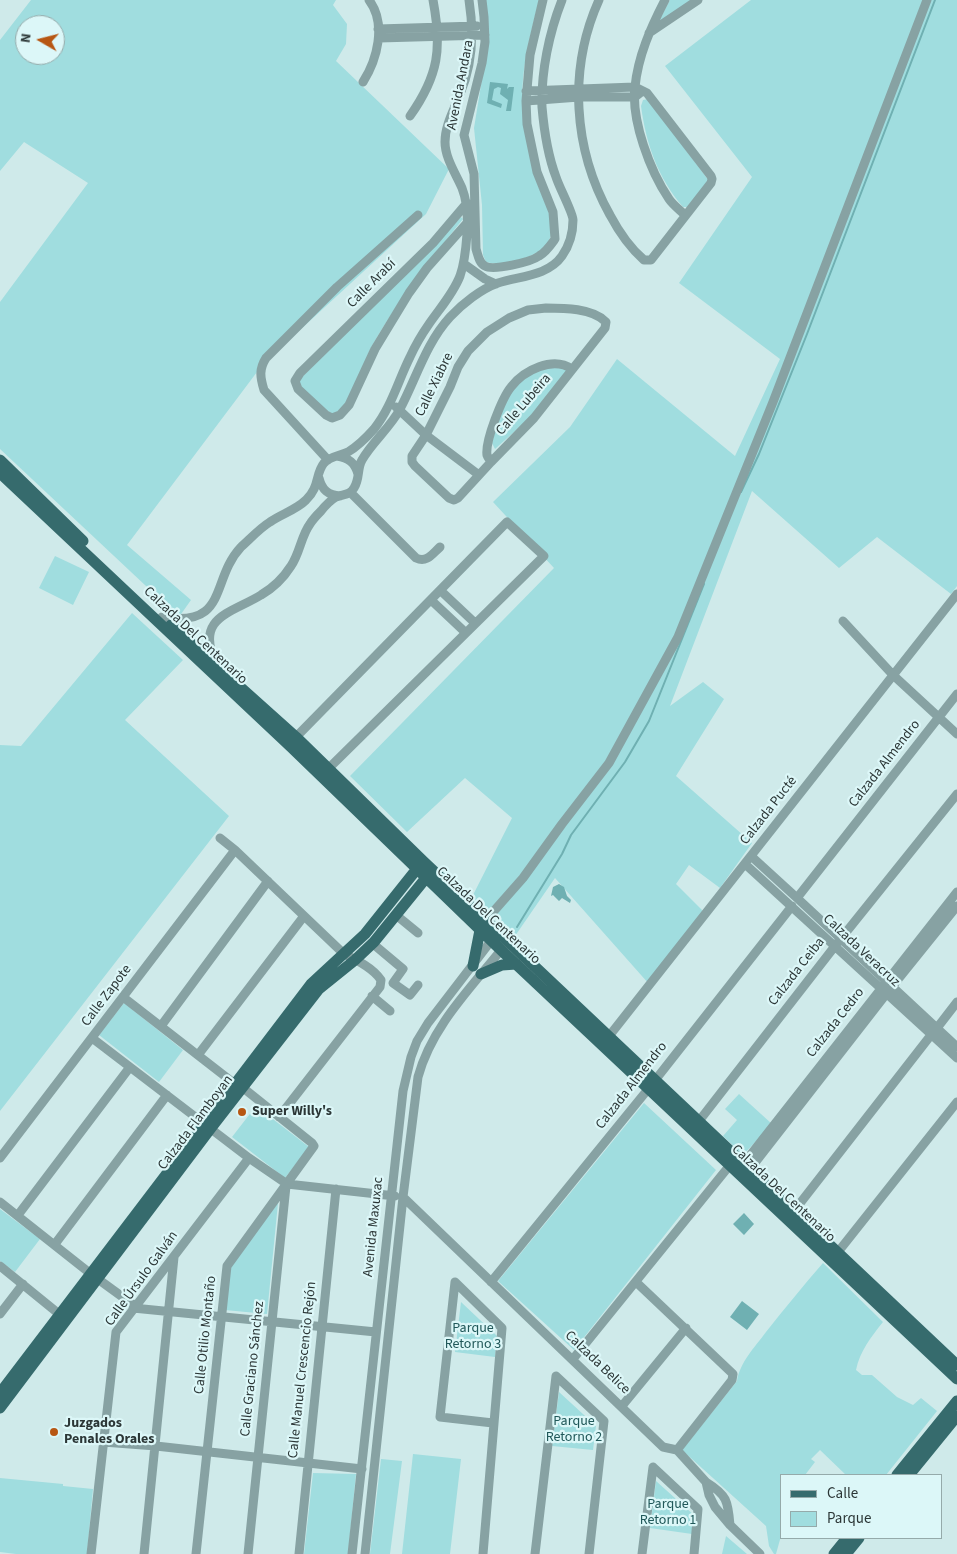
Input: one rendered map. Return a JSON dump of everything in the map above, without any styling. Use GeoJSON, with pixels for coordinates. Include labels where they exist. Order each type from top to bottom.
{"type":"FeatureCollection","features":[{"type":"Feature","properties":{"kind":"main road","name":"Calzada Del Centenario"},"geometry":{"type":"LineString","coordinates":[[0,460],[145,606],[291,747],[420,865]]}},
{"type":"Feature","properties":{"kind":"main road","name":"Calzada Del Centenario"},"geometry":{"type":"LineString","coordinates":[[0,473],[145,606],[162,617],[329,768],[429,874],[741,1169],[957,1379]]}},
{"type":"Feature","properties":{"kind":"main road","name":"Calzada Flamboyan"},"geometry":{"type":"LineString","coordinates":[[0,1408],[94,1277],[238,1086],[312,984],[331,964],[365,934],[420,865]]}},
{"type":"Feature","properties":{"kind":"main road","name":"Calzada Flamboyan"},"geometry":{"type":"LineString","coordinates":[[238,1086],[319,989],[355,960],[372,943],[429,874]]}},
{"type":"Feature","properties":{"kind":"main road"},"geometry":{"type":"LineString","coordinates":[[483,925],[477,970],[516,964]]}},
{"type":"Feature","properties":{"kind":"main road","name":"Calzada Del Centenario"},"geometry":{"type":"LineString","coordinates":[[505,946],[516,964],[606,1041]]}},
{"type":"Feature","properties":{"kind":"main road","name":"Calzada Del Centenario"},"geometry":{"type":"LineString","coordinates":[[652,1084],[698,1121],[741,1169],[794,1210],[957,1365]]}},
{"type":"Feature","properties":{"kind":"main road","name":"Calzada Flamboyan"},"geometry":{"type":"LineString","coordinates":[[0,1393],[64,1318]]}},
{"type":"Feature","properties":{"kind":"main road"},"geometry":{"type":"LineString","coordinates":[[899,1474],[957,1401]]}},
{"type":"Feature","properties":{"kind":"main road"},"geometry":{"type":"LineString","coordinates":[[910,1474],[957,1416]]}},
{"type":"Feature","properties":{"kind":"main road"},"geometry":{"type":"LineString","coordinates":[[834,1554],[846,1539]]}},
{"type":"Feature","properties":{"kind":"main road"},"geometry":{"type":"LineString","coordinates":[[846,1554],[858,1539]]}},
{"type":"Feature","properties":{"kind":"street"},"geometry":{"type":"LineString","coordinates":[[362,82],[371,69],[378,33],[376,16],[369,0]]}},
{"type":"Feature","properties":{"kind":"street"},"geometry":{"type":"LineString","coordinates":[[410,116],[422,98],[437,56],[439,38],[433,0]]}},
{"type":"Feature","properties":{"kind":"street","name":"Avenida Andara"},"geometry":{"type":"LineString","coordinates":[[332,458],[347,452],[375,428],[390,403],[400,376],[418,340],[452,294],[464,264],[467,223],[463,191],[449,160],[445,143],[447,128],[468,69],[472,36],[469,0]]}},
{"type":"Feature","properties":{"kind":"street","name":"Avenida Andara"},"geometry":{"type":"LineString","coordinates":[[482,0],[485,31],[482,63],[464,135],[474,174],[476,249],[483,266],[490,268],[520,263],[538,257],[547,251],[555,239],[553,212],[536,172],[526,101],[530,55],[543,0]]}},
{"type":"Feature","properties":{"kind":"street"},"geometry":{"type":"LineString","coordinates":[[217,666],[209,644],[210,634],[215,624],[223,614],[252,601],[278,582],[292,566],[309,525],[335,498],[350,493],[357,482],[361,462],[400,410],[420,364],[439,331],[450,317],[478,294],[496,284],[548,270],[562,256],[571,238],[573,218],[555,176],[547,140],[542,90],[551,35],[562,0]]}},
{"type":"Feature","properties":{"kind":"street"},"geometry":{"type":"LineString","coordinates":[[526,91],[542,90],[579,92],[637,91],[647,94],[711,176],[711,184],[651,260],[644,260],[623,239],[606,208],[591,174],[580,122],[579,92],[583,45],[599,0]]}},
{"type":"Feature","properties":{"kind":"street"},"geometry":{"type":"LineString","coordinates":[[665,0],[649,33],[642,54],[637,91],[640,136],[654,172],[670,201],[685,215]]}},
{"type":"Feature","properties":{"kind":"street"},"geometry":{"type":"LineString","coordinates":[[649,33],[698,0]]}},
{"type":"Feature","properties":{"kind":"street"},"geometry":{"type":"LineString","coordinates":[[483,925],[523,878],[610,763],[678,637],[773,402],[926,0]]}},
{"type":"Feature","properties":{"kind":"street"},"geometry":{"type":"LineString","coordinates":[[378,33],[438,27],[472,26],[485,31]]}},
{"type":"Feature","properties":{"kind":"street"},"geometry":{"type":"LineString","coordinates":[[378,33],[439,38],[472,36],[485,31]]}},
{"type":"Feature","properties":{"kind":"street"},"geometry":{"type":"LineString","coordinates":[[526,101],[542,101],[579,92]]}},
{"type":"Feature","properties":{"kind":"street"},"geometry":{"type":"LineString","coordinates":[[465,204],[476,199]]}},
{"type":"Feature","properties":{"kind":"street","name":"Calle Arabí"},"geometry":{"type":"LineString","coordinates":[[465,204],[440,236],[295,380],[298,389],[326,415],[332,418],[340,415],[352,399],[375,349],[409,293],[427,268],[467,223]]}},
{"type":"Feature","properties":{"kind":"street"},"geometry":{"type":"LineString","coordinates":[[332,458],[264,390],[260,376],[262,364],[337,287],[418,215]]}},
{"type":"Feature","properties":{"kind":"street"},"geometry":{"type":"LineString","coordinates":[[464,264],[485,280],[496,284]]}},
{"type":"Feature","properties":{"kind":"street","name":"Calle Xiabre"},"geometry":{"type":"LineString","coordinates":[[454,500],[449,498],[412,462],[412,456],[426,435],[458,367],[468,351],[487,332],[509,318],[528,310],[564,308],[578,310],[602,317],[606,322]]}},
{"type":"Feature","properties":{"kind":"street","name":"Calle Lubeira"},"geometry":{"type":"LineString","coordinates":[[454,500],[534,418],[605,328],[606,322]]}},
{"type":"Feature","properties":{"kind":"street"},"geometry":{"type":"LineString","coordinates":[[491,462],[487,455],[489,436],[498,411],[510,387],[522,376],[544,365],[555,364],[572,369]]}},
{"type":"Feature","properties":{"kind":"street"},"geometry":{"type":"LineString","coordinates":[[390,403],[426,435],[479,475]]}},
{"type":"Feature","properties":{"kind":"street"},"geometry":{"type":"LineString","coordinates":[[162,617],[178,620],[190,619],[200,615],[213,603],[230,564],[240,548],[269,522],[304,502],[314,493],[320,470],[332,458],[344,457],[351,461],[356,467],[358,475]]}},
{"type":"Feature","properties":{"kind":"street"},"geometry":{"type":"LineString","coordinates":[[319,478],[326,492],[340,496]]}},
{"type":"Feature","properties":{"kind":"street"},"geometry":{"type":"LineString","coordinates":[[350,493],[416,558],[426,560],[440,547]]}},
{"type":"Feature","properties":{"kind":"street"},"geometry":{"type":"LineString","coordinates":[[296,737],[507,522],[544,556],[329,768]]}},
{"type":"Feature","properties":{"kind":"street"},"geometry":{"type":"LineString","coordinates":[[440,591],[475,623]]}},
{"type":"Feature","properties":{"kind":"street","name":"Calzada Pucté"},"geometry":{"type":"LineString","coordinates":[[606,1041],[957,594]]}},
{"type":"Feature","properties":{"kind":"street"},"geometry":{"type":"LineString","coordinates":[[431,600],[466,633]]}},
{"type":"Feature","properties":{"kind":"street"},"geometry":{"type":"LineString","coordinates":[[843,622],[894,675],[957,734]]}},
{"type":"Feature","properties":{"kind":"street","name":"Calzada Almendro"},"geometry":{"type":"LineString","coordinates":[[798,898],[957,694]]}},
{"type":"Feature","properties":{"kind":"street","name":"Calzada Ceiba"},"geometry":{"type":"LineString","coordinates":[[698,1121],[957,794]]}},
{"type":"Feature","properties":{"kind":"street"},"geometry":{"type":"LineString","coordinates":[[123,997],[279,1117],[380,987],[381,980],[377,975],[344,954],[220,838]]}},
{"type":"Feature","properties":{"kind":"street","name":"Calle Zapote"},"geometry":{"type":"LineString","coordinates":[[0,1158],[235,850]]}},
{"type":"Feature","properties":{"kind":"street","name":"Calzada Veracruz"},"geometry":{"type":"LineString","coordinates":[[748,860],[798,898],[838,942],[934,1032],[957,1058]]}},
{"type":"Feature","properties":{"kind":"street","name":"Calzada Veracruz"},"geometry":{"type":"LineString","coordinates":[[748,860],[792,906],[838,942]]}},
{"type":"Feature","properties":{"kind":"street"},"geometry":{"type":"LineString","coordinates":[[161,1026],[268,881]]}},
{"type":"Feature","properties":{"kind":"street","name":"Calzada Cedro"},"geometry":{"type":"LineString","coordinates":[[573,1359],[636,1282],[741,1169],[886,987],[957,892]]}},
{"type":"Feature","properties":{"kind":"street","name":"Calzada Almendro"},"geometry":{"type":"LineString","coordinates":[[491,1282],[652,1084],[792,906]]}},
{"type":"Feature","properties":{"kind":"street","name":"Calzada Cedro"},"geometry":{"type":"LineString","coordinates":[[886,987],[957,906]]}},
{"type":"Feature","properties":{"kind":"street"},"geometry":{"type":"LineString","coordinates":[[396,915],[418,933]]}},
{"type":"Feature","properties":{"kind":"street"},"geometry":{"type":"LineString","coordinates":[[198,1055],[304,916]]}},
{"type":"Feature","properties":{"kind":"street","name":"Avenida Maxuxac"},"geometry":{"type":"LineString","coordinates":[[365,1554],[403,1197],[418,1077],[428,1046],[451,1014],[495,936]]}},
{"type":"Feature","properties":{"kind":"street"},"geometry":{"type":"LineString","coordinates":[[372,943],[403,969],[393,982],[410,995],[418,985]]}},
{"type":"Feature","properties":{"kind":"street","name":"Avenida Maxuxac"},"geometry":{"type":"LineString","coordinates":[[352,1554],[403,1091],[411,1057],[417,1041],[441,1006],[477,970],[505,946]]}},
{"type":"Feature","properties":{"kind":"street"},"geometry":{"type":"LineString","coordinates":[[372,996],[390,1011]]}},
{"type":"Feature","properties":{"kind":"street"},"geometry":{"type":"LineString","coordinates":[[794,1210],[957,1002]]}},
{"type":"Feature","properties":{"kind":"street"},"geometry":{"type":"LineString","coordinates":[[441,1006],[451,1014]]}},
{"type":"Feature","properties":{"kind":"street","name":"Calzada Veracruz"},"geometry":{"type":"LineString","coordinates":[[934,1032],[957,1048]]}},
{"type":"Feature","properties":{"kind":"street"},"geometry":{"type":"LineString","coordinates":[[92,1038],[286,1185],[403,1197]]}},
{"type":"Feature","properties":{"kind":"street"},"geometry":{"type":"LineString","coordinates":[[18,1215],[130,1067]]}},
{"type":"Feature","properties":{"kind":"street"},"geometry":{"type":"LineString","coordinates":[[55,1244],[167,1096]]}},
{"type":"Feature","properties":{"kind":"street"},"geometry":{"type":"LineString","coordinates":[[838,1252],[957,1102]]}},
{"type":"Feature","properties":{"kind":"street","name":"Calle Otilio Montaño"},"geometry":{"type":"LineString","coordinates":[[196,1554],[226,1266],[314,1146],[279,1117]]}},
{"type":"Feature","properties":{"kind":"street","name":"Calle Úrsulo Galván"},"geometry":{"type":"LineString","coordinates":[[91,1554],[116,1332],[249,1158]]}},
{"type":"Feature","properties":{"kind":"street","name":"Calle Graciano Sánchez"},"geometry":{"type":"LineString","coordinates":[[248,1554],[286,1185]]}},
{"type":"Feature","properties":{"kind":"street","name":"Calle Manuel Crescencio Rejón"},"geometry":{"type":"LineString","coordinates":[[299,1554],[336,1189]]}},
{"type":"Feature","properties":{"kind":"street","name":"Calzada Belice"},"geometry":{"type":"LineString","coordinates":[[403,1197],[663,1447],[677,1450],[706,1482],[718,1490],[728,1504],[730,1525],[760,1554]]}},
{"type":"Feature","properties":{"kind":"street"},"geometry":{"type":"LineString","coordinates":[[0,1202],[134,1307],[376,1332]]}},
{"type":"Feature","properties":{"kind":"street"},"geometry":{"type":"LineString","coordinates":[[144,1554],[174,1257]]}},
{"type":"Feature","properties":{"kind":"street"},"geometry":{"type":"LineString","coordinates":[[0,1266],[64,1318]]}},
{"type":"Feature","properties":{"kind":"street"},"geometry":{"type":"LineString","coordinates":[[483,1554],[502,1328],[455,1282],[440,1417],[493,1423]]}},
{"type":"Feature","properties":{"kind":"street"},"geometry":{"type":"LineString","coordinates":[[636,1282],[733,1374],[732,1380],[677,1450]]}},
{"type":"Feature","properties":{"kind":"street"},"geometry":{"type":"LineString","coordinates":[[0,1314],[23,1284]]}},
{"type":"Feature","properties":{"kind":"street"},"geometry":{"type":"LineString","coordinates":[[622,1406],[686,1328]]}},
{"type":"Feature","properties":{"kind":"street"},"geometry":{"type":"LineString","coordinates":[[535,1554],[556,1376],[604,1421],[589,1554]]}},
{"type":"Feature","properties":{"kind":"street"},"geometry":{"type":"LineString","coordinates":[[103,1442],[156,1446],[362,1469]]}},
{"type":"Feature","properties":{"kind":"street"},"geometry":{"type":"LineString","coordinates":[[642,1554],[653,1467],[698,1509],[694,1554]]}},
{"type":"Feature","properties":{"kind":"green space"},"geometry":{"type":"Polygon","coordinates":[[[31,0],[336,0],[333,5],[347,24],[346,44],[336,61],[449,169],[426,214],[263,364],[127,545],[191,600],[179,617],[0,449],[0,302],[88,183],[24,142],[0,171],[0,40],[15,21],[15,65],[65,65],[65,15],[19,15],[31,0]]]}},
{"type":"Feature","properties":{"kind":"green space"},"geometry":{"type":"Polygon","coordinates":[[[486,0],[539,0],[526,58],[523,102],[531,161],[537,184],[550,215],[552,230],[546,245],[540,250],[522,259],[502,263],[486,262],[483,255],[482,205],[474,128],[488,42],[486,0]]]}},
{"type":"Feature","properties":{"kind":"green space"},"geometry":{"type":"Polygon","coordinates":[[[670,0],[693,0],[658,23],[669,2],[670,0]]]}},
{"type":"Feature","properties":{"kind":"green space"},"geometry":{"type":"Polygon","coordinates":[[[751,0],[957,0],[957,586],[951,594],[877,537],[839,568],[752,491],[670,706],[703,682],[724,699],[676,776],[752,843],[720,888],[689,865],[676,884],[703,911],[649,984],[555,878],[515,936],[472,897],[512,818],[465,778],[407,832],[350,776],[554,568],[493,502],[570,427],[617,359],[735,456],[780,359],[679,283],[752,177],[665,66],[751,0]]]}},
{"type":"Feature","properties":{"kind":"green space"},"geometry":{"type":"Polygon","coordinates":[[[648,99],[709,181],[687,207],[683,207],[674,196],[654,160],[646,134],[641,106],[643,100],[648,99]]]}},
{"type":"Feature","properties":{"kind":"green space"},"geometry":{"type":"Polygon","coordinates":[[[461,217],[463,219],[415,280],[373,344],[347,401],[334,414],[326,411],[299,388],[299,380],[461,217]]]}},
{"type":"Feature","properties":{"kind":"green space"},"geometry":{"type":"Polygon","coordinates":[[[552,367],[565,368],[567,372],[533,415],[495,449],[492,443],[503,408],[511,391],[525,376],[552,367]]]}},
{"type":"Feature","properties":{"kind":"green space"},"geometry":{"type":"Polygon","coordinates":[[[55,556],[89,572],[73,605],[39,588],[55,556]]]}},
{"type":"Feature","properties":{"kind":"green space"},"geometry":{"type":"Polygon","coordinates":[[[132,613],[183,660],[125,720],[229,816],[0,1111],[0,745],[21,746],[132,613]]]}},
{"type":"Feature","properties":{"kind":"green space"},"geometry":{"type":"Polygon","coordinates":[[[124,1003],[183,1050],[159,1082],[99,1035],[124,1003]]]}},
{"type":"Feature","properties":{"kind":"green space"},"geometry":{"type":"Polygon","coordinates":[[[739,1094],[772,1124],[743,1155],[723,1136],[737,1120],[725,1109],[739,1094]]]}},
{"type":"Feature","properties":{"kind":"green space"},"geometry":{"type":"Polygon","coordinates":[[[644,1103],[716,1170],[574,1350],[498,1281],[644,1103]]]}},
{"type":"Feature","properties":{"kind":"green space"},"geometry":{"type":"Polygon","coordinates":[[[256,1106],[309,1147],[285,1178],[232,1137],[256,1106]]]}},
{"type":"Feature","properties":{"kind":"green space"},"geometry":{"type":"Polygon","coordinates":[[[278,1203],[267,1314],[225,1310],[229,1267],[278,1203]]]}},
{"type":"Feature","properties":{"kind":"green space"},"geometry":{"type":"Polygon","coordinates":[[[0,1209],[40,1239],[15,1272],[0,1261],[0,1209]]]}},
{"type":"Feature","properties":{"kind":"green space"},"geometry":{"type":"Polygon","coordinates":[[[823,1263],[883,1322],[863,1350],[856,1370],[862,1375],[872,1375],[897,1397],[913,1405],[921,1398],[937,1411],[887,1474],[845,1474],[820,1450],[811,1459],[815,1462],[806,1474],[780,1474],[780,1539],[776,1554],[774,1554],[769,1546],[766,1526],[682,1450],[737,1381],[741,1367],[753,1349],[823,1263]]]}},
{"type":"Feature","properties":{"kind":"green space","name":"Parque Retorno 3"},"geometry":{"type":"Polygon","coordinates":[[[461,1302],[497,1336],[495,1357],[455,1352],[461,1302]]]}},
{"type":"Feature","properties":{"kind":"green space","name":"Parque Retorno 2"},"geometry":{"type":"Polygon","coordinates":[[[559,1392],[596,1426],[593,1450],[552,1446],[559,1392]]]}},
{"type":"Feature","properties":{"kind":"green space"},"geometry":{"type":"Polygon","coordinates":[[[413,1454],[461,1459],[450,1554],[402,1554],[413,1454]]]}},
{"type":"Feature","properties":{"kind":"green space"},"geometry":{"type":"Polygon","coordinates":[[[381,1459],[402,1461],[390,1554],[370,1554],[381,1459]]]}},
{"type":"Feature","properties":{"kind":"green space"},"geometry":{"type":"Polygon","coordinates":[[[313,1473],[356,1474],[348,1554],[304,1554],[313,1473]]]}},
{"type":"Feature","properties":{"kind":"green space"},"geometry":{"type":"Polygon","coordinates":[[[0,1478],[93,1489],[87,1554],[16,1554],[0,1552],[0,1478]]]}},
{"type":"Feature","properties":{"kind":"green space","name":"Parque Retorno 1"},"geometry":{"type":"Polygon","coordinates":[[[656,1481],[695,1516],[692,1534],[650,1528],[656,1481]]]}},
{"type":"Feature","properties":{"kind":"green space"},"geometry":{"type":"Polygon","coordinates":[[[726,1536],[747,1554],[722,1554],[726,1536]]]}},
{"type":"Feature","properties":{"kind":"shaded area"},"geometry":{"type":"Polygon","coordinates":[[[490,82],[508,84],[507,89],[514,87],[511,111],[506,111],[508,100],[500,94],[501,88],[498,87],[494,89],[492,100],[502,104],[501,108],[487,103],[490,82]]]}},
{"type":"Feature","properties":{"kind":"shaded area"},"geometry":{"type":"Polygon","coordinates":[[[559,884],[564,887],[567,896],[571,900],[570,903],[562,898],[559,901],[553,895],[551,896],[553,887],[559,884]]]}},
{"type":"Feature","properties":{"kind":"shaded area"},"geometry":{"type":"Polygon","coordinates":[[[744,1213],[754,1224],[744,1235],[733,1224],[744,1213]]]}},
{"type":"Feature","properties":{"kind":"shaded area"},"geometry":{"type":"Polygon","coordinates":[[[742,1301],[759,1314],[747,1330],[730,1317],[742,1301]]]}},
{"type":"Feature","properties":{"kind":"waterway"},"geometry":{"type":"LineString","coordinates":[[741,492],[759,454],[807,334],[935,0]]}},
{"type":"Feature","properties":{"kind":"waterway"},"geometry":{"type":"LineString","coordinates":[[517,927],[562,854],[571,835],[625,762],[649,721],[704,584]]}},
{"type":"Feature","properties":{"kind":"place","name":"Super Willy's"},"geometry":{"type":"Point","coordinates":[242,1112]}},
{"type":"Feature","properties":{"kind":"place","name":"Juzgados Penales Orales"},"geometry":{"type":"Point","coordinates":[54,1432]}}]}
